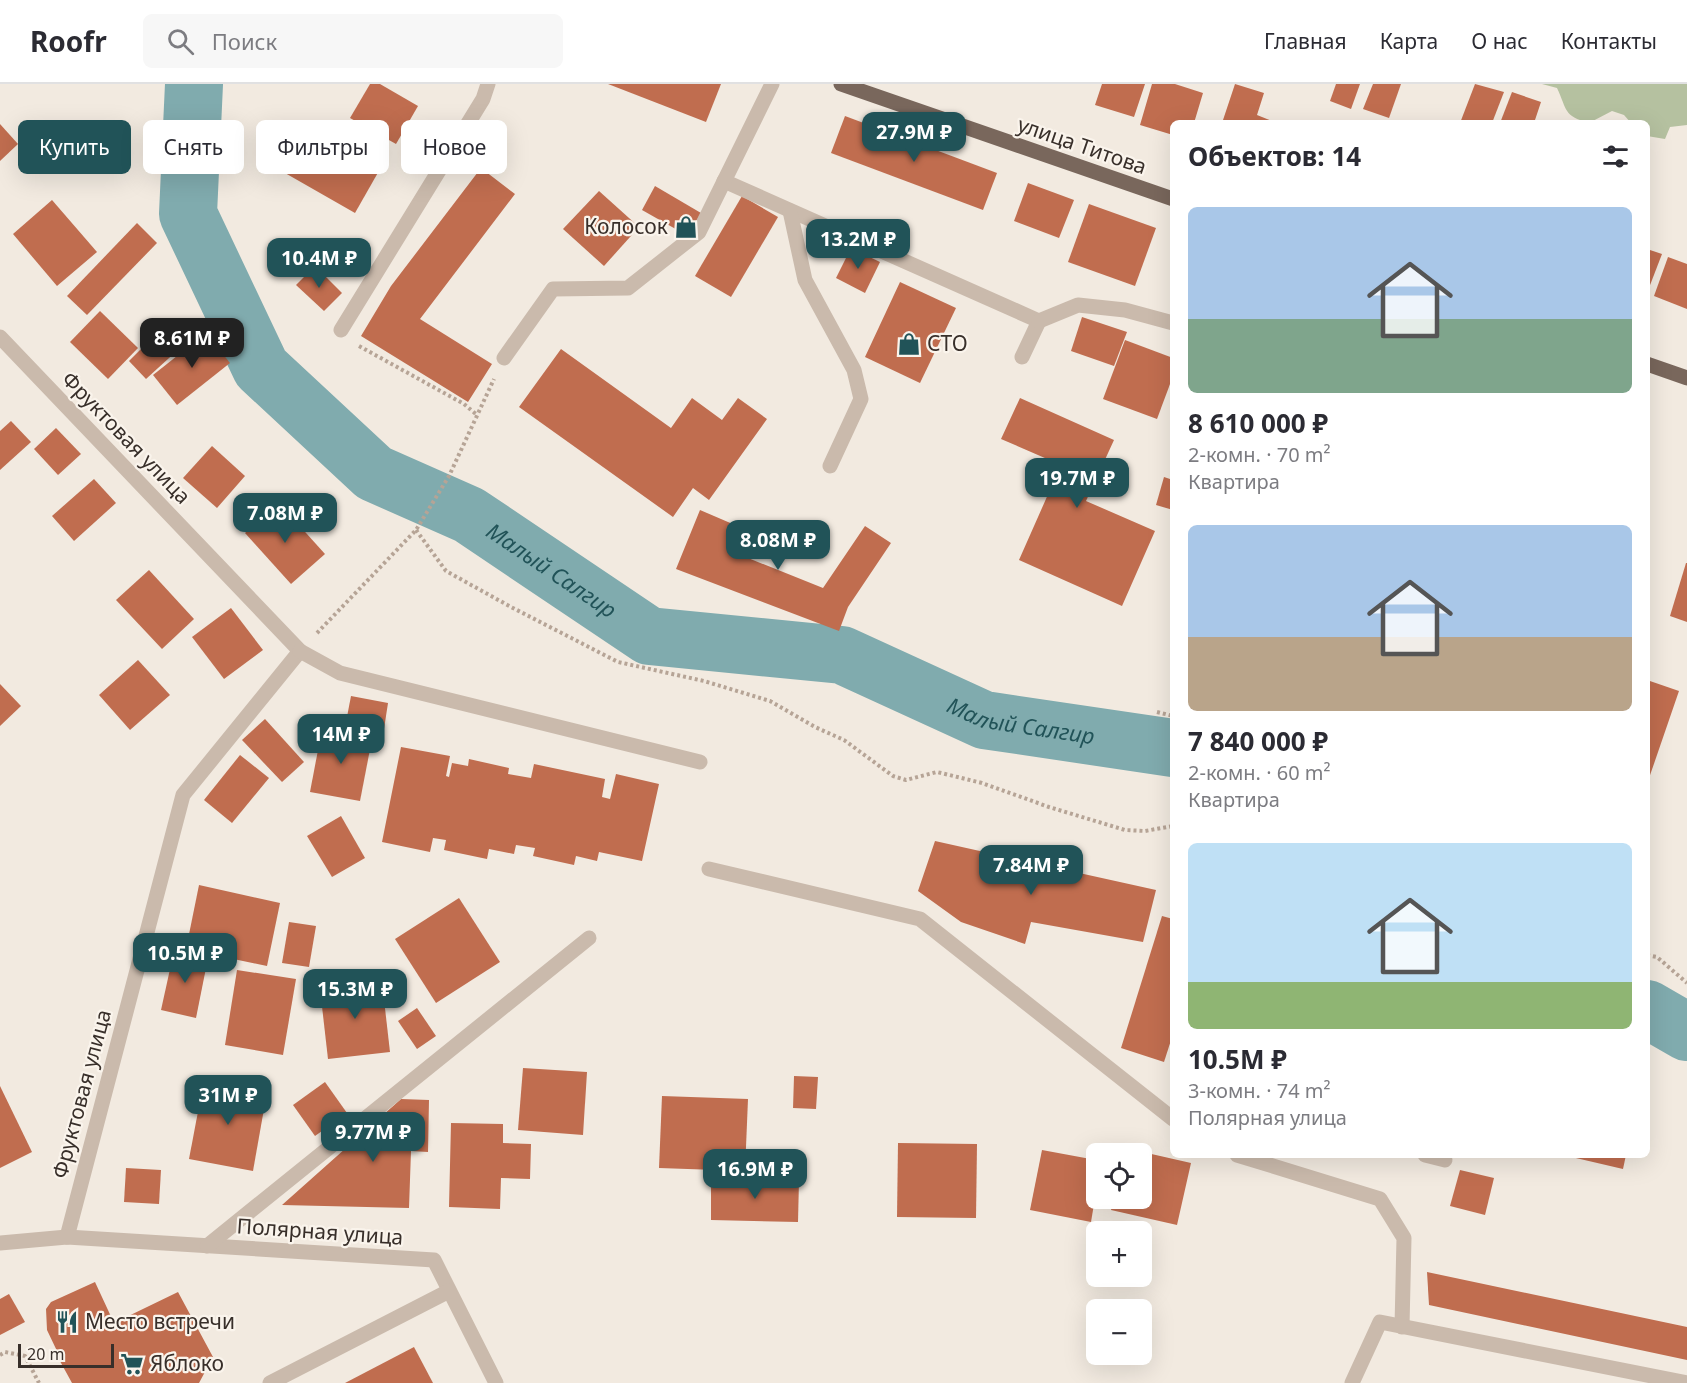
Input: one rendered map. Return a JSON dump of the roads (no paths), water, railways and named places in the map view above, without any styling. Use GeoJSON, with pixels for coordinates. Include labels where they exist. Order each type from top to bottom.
{"type":"FeatureCollection","features":[{"type":"Feature","properties":{"kind":"main road","name":"улица Титова"},"geometry":{"type":"LineString","coordinates":[[841,84],[1170,198]]}},
{"type":"Feature","properties":{"kind":"main road"},"geometry":{"type":"LineString","coordinates":[[1650,365],[1687,378]]}},
{"type":"Feature","properties":{"kind":"street"},"geometry":{"type":"LineString","coordinates":[[341,330],[483,99],[488,84]]}},
{"type":"Feature","properties":{"kind":"street"},"geometry":{"type":"LineString","coordinates":[[504,358],[553,289],[628,288],[699,232],[772,84]]}},
{"type":"Feature","properties":{"kind":"street"},"geometry":{"type":"LineString","coordinates":[[724,181],[1039,321]]}},
{"type":"Feature","properties":{"kind":"street"},"geometry":{"type":"LineString","coordinates":[[790,211],[806,280],[854,370],[861,399],[830,466]]}},
{"type":"Feature","properties":{"kind":"street"},"geometry":{"type":"LineString","coordinates":[[1022,357],[1039,321],[1078,305],[1125,310],[1170,321]]}},
{"type":"Feature","properties":{"kind":"street","name":"Фруктовая улица"},"geometry":{"type":"LineString","coordinates":[[0,337],[300,651],[183,795],[67,1237]]}},
{"type":"Feature","properties":{"kind":"street"},"geometry":{"type":"LineString","coordinates":[[300,651],[340,673],[700,762]]}},
{"type":"Feature","properties":{"kind":"street"},"geometry":{"type":"LineString","coordinates":[[709,869],[920,919],[1170,1117]]}},
{"type":"Feature","properties":{"kind":"street"},"geometry":{"type":"LineString","coordinates":[[207,1246],[589,938]]}},
{"type":"Feature","properties":{"kind":"street"},"geometry":{"type":"LineString","coordinates":[[1247,1158],[1380,1199],[1404,1238],[1402,1327]]}},
{"type":"Feature","properties":{"kind":"street"},"geometry":{"type":"LineString","coordinates":[[1437,1158],[1445,1160]]}},
{"type":"Feature","properties":{"kind":"street","name":"Полярная улица"},"geometry":{"type":"LineString","coordinates":[[0,1243],[67,1237],[434,1260],[496,1383]]}},
{"type":"Feature","properties":{"kind":"street"},"geometry":{"type":"LineString","coordinates":[[270,1383],[449,1291]]}},
{"type":"Feature","properties":{"kind":"street"},"geometry":{"type":"LineString","coordinates":[[1352,1383],[1380,1322],[1687,1383]]}},
{"type":"Feature","properties":{"kind":"waterway","name":"Малый Салгир"},"geometry":{"type":"LineString","coordinates":[[194,84],[188,214],[261,368],[374,473],[469,515],[649,636],[842,655],[984,720],[1170,748]]}},
{"type":"Feature","properties":{"kind":"waterway","name":"Малый Салгир"},"geometry":{"type":"LineString","coordinates":[[1650,1011],[1687,1032]]}},
{"type":"Feature","properties":{"kind":"place","name":"Колосок"},"geometry":{"type":"Point","coordinates":[686,227]}},
{"type":"Feature","properties":{"kind":"place","name":"СТО"},"geometry":{"type":"Point","coordinates":[909,344]}},
{"type":"Feature","properties":{"kind":"place","name":"Место встречи"},"geometry":{"type":"Point","coordinates":[67,1322]}},
{"type":"Feature","properties":{"kind":"place","name":"Яблоко"},"geometry":{"type":"Point","coordinates":[132,1364]}}]}
